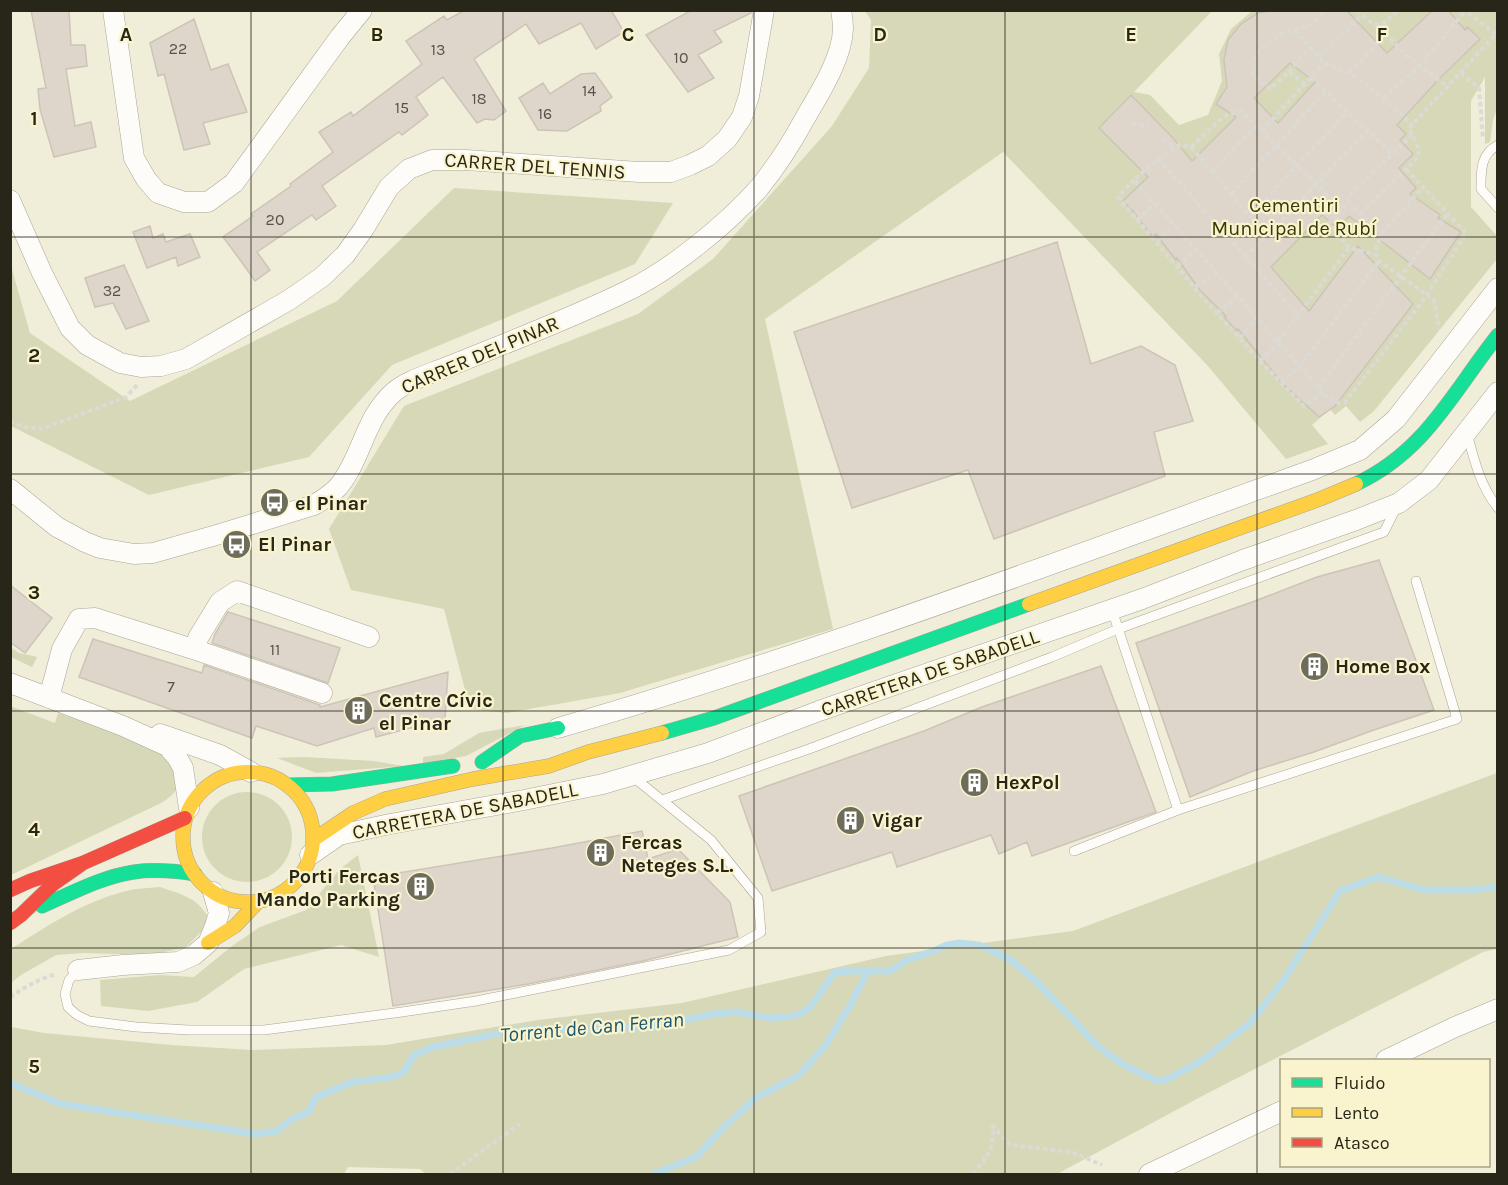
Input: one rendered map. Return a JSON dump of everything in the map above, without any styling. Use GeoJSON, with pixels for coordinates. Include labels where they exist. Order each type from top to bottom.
{"type":"FeatureCollection","features":[{"type":"Feature","properties":{"kind":"main road"},"geometry":{"type":"LineString","coordinates":[[312,847],[353,813],[369,804],[444,785],[549,766],[588,752],[714,718],[1229,533],[1347,488],[1385,468],[1418,442],[1445,409],[1497,335]]}},
{"type":"Feature","properties":{"kind":"main road"},"geometry":{"type":"LineString","coordinates":[[482,762],[520,736],[558,728]]}},
{"type":"Feature","properties":{"kind":"main road"},"geometry":{"type":"LineString","coordinates":[[287,785],[332,784],[546,754],[588,752]]}},
{"type":"Feature","properties":{"kind":"main road"},"geometry":{"type":"LineString","coordinates":[[208,943],[228,933],[257,903],[283,891],[295,882],[304,869],[312,847],[312,824],[307,809],[298,796],[276,778],[264,774],[239,772],[215,780],[196,797],[187,813],[183,842],[189,864],[195,874],[213,892],[225,898],[257,903]]}},
{"type":"Feature","properties":{"kind":"main road"},"geometry":{"type":"LineString","coordinates":[[10,890],[83,863],[187,813]]}},
{"type":"Feature","properties":{"kind":"main road"},"geometry":{"type":"LineString","coordinates":[[16,919],[53,884],[83,863]]}},
{"type":"Feature","properties":{"kind":"main road"},"geometry":{"type":"LineString","coordinates":[[16,919],[94,883],[132,872],[173,870],[195,874]]}},
{"type":"Feature","properties":{"kind":"street"},"geometry":{"type":"LineString","coordinates":[[113,10],[134,158],[146,179],[158,193],[184,202],[208,202],[234,183],[339,37],[362,10]]}},
{"type":"Feature","properties":{"kind":"street","name":"CARRER DEL TENNIS"},"geometry":{"type":"LineString","coordinates":[[10,200],[42,273],[70,328],[87,345],[120,363],[141,367],[161,366],[186,359],[289,300],[322,277],[345,255],[389,187],[410,169],[432,160],[671,172],[708,156],[727,140],[741,117],[749,96],[764,10]]}},
{"type":"Feature","properties":{"kind":"street","name":"CARRER DEL PINAR"},"geometry":{"type":"LineString","coordinates":[[10,489],[57,527],[85,542],[100,548],[134,554],[153,553],[220,534],[314,505],[328,497],[339,485],[357,455],[382,404],[395,391],[418,378],[629,291],[664,270],[729,218],[758,188],[780,159],[816,99],[839,49],[843,28],[841,10]]}},
{"type":"Feature","properties":{"kind":"street"},"geometry":{"type":"LineString","coordinates":[[558,728],[645,703],[826,644],[1312,470],[1360,450],[1396,419],[1497,288]]}},
{"type":"Feature","properties":{"kind":"street","name":"CARRETERA DE SABADELL"},"geometry":{"type":"LineString","coordinates":[[312,847],[339,835],[603,784],[708,753],[819,711],[1112,610],[1356,520],[1399,503],[1429,480],[1497,392]]}},
{"type":"Feature","properties":{"kind":"street"},"geometry":{"type":"LineString","coordinates":[[196,650],[198,638],[220,602],[237,591],[369,637]]}},
{"type":"Feature","properties":{"kind":"street"},"geometry":{"type":"LineString","coordinates":[[49,698],[62,649],[79,620],[95,618],[322,693]]}},
{"type":"Feature","properties":{"kind":"street"},"geometry":{"type":"LineString","coordinates":[[10,683],[123,726],[167,746],[183,768],[187,813]]}},
{"type":"Feature","properties":{"kind":"street"},"geometry":{"type":"LineString","coordinates":[[123,726],[152,731],[220,755],[251,772]]}},
{"type":"Feature","properties":{"kind":"street"},"geometry":{"type":"LineString","coordinates":[[78,970],[178,962],[194,955],[208,943],[219,913],[213,892]]}},
{"type":"Feature","properties":{"kind":"street"},"geometry":{"type":"LineString","coordinates":[[1388,1059],[1497,1009]]}},
{"type":"Feature","properties":{"kind":"street"},"geometry":{"type":"LineString","coordinates":[[1149,1174],[1280,1111]]}},
{"type":"Feature","properties":{"kind":"lane"},"geometry":{"type":"LineString","coordinates":[[1497,145],[1490,149],[1481,165],[1481,189],[1497,208]]}},
{"type":"Feature","properties":{"kind":"lane"},"geometry":{"type":"LineString","coordinates":[[1467,433],[1476,469],[1489,497],[1497,508]]}},
{"type":"Feature","properties":{"kind":"lane"},"geometry":{"type":"LineString","coordinates":[[662,800],[831,741],[1052,657],[1118,629],[1384,532],[1399,503]]}},
{"type":"Feature","properties":{"kind":"lane"},"geometry":{"type":"LineString","coordinates":[[1074,851],[1178,810],[1457,719],[1416,581]]}},
{"type":"Feature","properties":{"kind":"lane"},"geometry":{"type":"LineString","coordinates":[[1112,610],[1178,810]]}},
{"type":"Feature","properties":{"kind":"lane"},"geometry":{"type":"LineString","coordinates":[[78,970],[69,980],[65,994],[68,1007],[89,1021],[189,1030],[264,1030],[476,1001],[729,951],[761,932],[758,898],[711,840],[632,776]]}},
{"type":"Feature","properties":{"kind":"path"},"geometry":{"type":"LineString","coordinates":[[1310,47],[1289,72],[1270,89],[1253,75],[1255,56],[1279,34],[1312,24],[1325,10]]}},
{"type":"Feature","properties":{"kind":"path"},"geometry":{"type":"LineString","coordinates":[[1357,10],[1372,23],[1378,25],[1398,10]]}},
{"type":"Feature","properties":{"kind":"path"},"geometry":{"type":"LineString","coordinates":[[1361,214],[1418,157],[1419,149],[1409,128],[1412,124],[1496,34],[1465,11],[1420,66],[1384,98]]}},
{"type":"Feature","properties":{"kind":"path"},"geometry":{"type":"LineString","coordinates":[[1319,57],[1362,15]]}},
{"type":"Feature","properties":{"kind":"path"},"geometry":{"type":"LineString","coordinates":[[1349,73],[1385,33],[1386,21]]}},
{"type":"Feature","properties":{"kind":"path"},"geometry":{"type":"LineString","coordinates":[[1295,30],[1324,63],[1349,73],[1384,98],[1412,124]]}},
{"type":"Feature","properties":{"kind":"path"},"geometry":{"type":"LineString","coordinates":[[1385,33],[1409,58],[1448,87]]}},
{"type":"Feature","properties":{"kind":"path"},"geometry":{"type":"LineString","coordinates":[[1262,131],[1324,63]]}},
{"type":"Feature","properties":{"kind":"path"},"geometry":{"type":"LineString","coordinates":[[1289,72],[1305,84]]}},
{"type":"Feature","properties":{"kind":"path"},"geometry":{"type":"LineString","coordinates":[[1461,73],[1479,88],[1484,160]]}},
{"type":"Feature","properties":{"kind":"path"},"geometry":{"type":"LineString","coordinates":[[1311,78],[1391,154]]}},
{"type":"Feature","properties":{"kind":"path"},"geometry":{"type":"LineString","coordinates":[[1231,194],[1325,92]]}},
{"type":"Feature","properties":{"kind":"path"},"geometry":{"type":"LineString","coordinates":[[1191,147],[1224,116],[1241,111],[1342,209]]}},
{"type":"Feature","properties":{"kind":"path"},"geometry":{"type":"LineString","coordinates":[[1250,216],[1347,112]]}},
{"type":"Feature","properties":{"kind":"path"},"geometry":{"type":"LineString","coordinates":[[1132,124],[1149,126]]}},
{"type":"Feature","properties":{"kind":"path"},"geometry":{"type":"LineString","coordinates":[[1212,172],[1256,126]]}},
{"type":"Feature","properties":{"kind":"path"},"geometry":{"type":"LineString","coordinates":[[1245,257],[1367,131]]}},
{"type":"Feature","properties":{"kind":"path"},"geometry":{"type":"LineString","coordinates":[[1376,254],[1349,248],[1329,223],[1348,202],[1349,196],[1412,135]]}},
{"type":"Feature","properties":{"kind":"path"},"geometry":{"type":"LineString","coordinates":[[1163,139],[1175,148]]}},
{"type":"Feature","properties":{"kind":"path"},"geometry":{"type":"LineString","coordinates":[[1267,236],[1191,147],[1179,145],[1158,159],[1118,197],[1217,313],[1304,406],[1323,392]]}},
{"type":"Feature","properties":{"kind":"path"},"geometry":{"type":"LineString","coordinates":[[1158,159],[1298,315]]}},
{"type":"Feature","properties":{"kind":"path"},"geometry":{"type":"LineString","coordinates":[[1134,180],[1328,398],[1339,403],[1345,402],[1427,294],[1466,233],[1406,168]]}},
{"type":"Feature","properties":{"kind":"path"},"geometry":{"type":"LineString","coordinates":[[1424,187],[1383,233],[1375,251],[1379,261],[1434,300],[1440,333]]}},
{"type":"Feature","properties":{"kind":"path"},"geometry":{"type":"LineString","coordinates":[[1348,202],[1383,233]]}},
{"type":"Feature","properties":{"kind":"path"},"geometry":{"type":"LineString","coordinates":[[1137,220],[1155,204]]}},
{"type":"Feature","properties":{"kind":"path"},"geometry":{"type":"LineString","coordinates":[[1319,387],[1448,213]]}},
{"type":"Feature","properties":{"kind":"path"},"geometry":{"type":"LineString","coordinates":[[1157,242],[1174,224]]}},
{"type":"Feature","properties":{"kind":"path"},"geometry":{"type":"LineString","coordinates":[[1260,361],[1279,342],[1349,248]]}},
{"type":"Feature","properties":{"kind":"path"},"geometry":{"type":"LineString","coordinates":[[1177,266],[1197,250]]}},
{"type":"Feature","properties":{"kind":"path"},"geometry":{"type":"LineString","coordinates":[[1281,382],[1300,366],[1379,261]]}},
{"type":"Feature","properties":{"kind":"path"},"geometry":{"type":"LineString","coordinates":[[1195,287],[1217,273]]}},
{"type":"Feature","properties":{"kind":"path"},"geometry":{"type":"LineString","coordinates":[[1217,313],[1238,296]]}},
{"type":"Feature","properties":{"kind":"path"},"geometry":{"type":"LineString","coordinates":[[1240,338],[1257,317]]}},
{"type":"Feature","properties":{"kind":"path"},"geometry":{"type":"LineString","coordinates":[[10,421],[24,427],[42,429],[126,397],[139,383],[141,367]]}},
{"type":"Feature","properties":{"kind":"path"},"geometry":{"type":"LineString","coordinates":[[10,997],[43,978],[78,970]]}},
{"type":"Feature","properties":{"kind":"path"},"geometry":{"type":"LineString","coordinates":[[450,1174],[520,1124]]}},
{"type":"Feature","properties":{"kind":"path"},"geometry":{"type":"LineString","coordinates":[[974,1174],[990,1153],[994,1139],[992,1125],[1010,1145],[1072,1152],[1102,1165]]}},
{"type":"Feature","properties":{"kind":"green space"},"geometry":{"type":"Polygon","coordinates":[[[865,11],[1212,11],[1134,92],[1150,95],[1179,125],[1208,115],[1222,81],[1219,54],[1231,29],[1252,11],[1497,11],[1497,109],[1490,142],[1485,144],[1485,77],[1471,101],[1471,207],[1497,236],[1497,259],[1374,411],[1360,422],[1346,406],[1335,415],[1330,409],[1312,425],[1328,444],[1286,459],[1207,365],[1003,152],[765,319],[833,629],[620,693],[507,713],[470,709],[444,609],[351,590],[329,529],[404,406],[638,314],[713,259],[832,126],[869,68],[871,20],[865,11]]]}},
{"type":"Feature","properties":{"kind":"green space"},"geometry":{"type":"Polygon","coordinates":[[[454,188],[673,203],[635,264],[392,365],[309,457],[149,495],[11,426],[11,266],[30,333],[130,401],[337,301],[454,188]]]}},
{"type":"Feature","properties":{"kind":"green space"},"geometry":{"type":"Polygon","coordinates":[[[10,647],[19,653],[37,657],[32,667],[11,657],[10,647]]]}},
{"type":"Feature","properties":{"kind":"green space"},"geometry":{"type":"Polygon","coordinates":[[[10,706],[55,723],[58,713],[155,748],[174,762],[177,789],[163,802],[11,875],[10,706]]]}},
{"type":"Feature","properties":{"kind":"green space"},"geometry":{"type":"Polygon","coordinates":[[[525,725],[466,756],[423,763],[423,757],[444,754],[479,733],[525,725]]]}},
{"type":"Feature","properties":{"kind":"green space"},"geometry":{"type":"Polygon","coordinates":[[[304,757],[374,761],[403,766],[316,773],[277,758],[304,757]]]}},
{"type":"Feature","properties":{"kind":"green space"},"geometry":{"type":"Polygon","coordinates":[[[1497,773],[1497,949],[1483,952],[1206,1094],[1057,1174],[426,1174],[420,1169],[348,1167],[344,1174],[11,1174],[11,1027],[44,1033],[252,1050],[386,1045],[538,1020],[682,1003],[886,956],[1073,931],[1497,773]]]}},
{"type":"Feature","properties":{"kind":"green space"},"geometry":{"type":"Polygon","coordinates":[[[247,792],[264,795],[279,805],[289,820],[292,837],[289,854],[279,869],[264,879],[247,882],[230,879],[215,869],[205,854],[202,837],[205,820],[215,805],[230,795],[247,792]]]}},
{"type":"Feature","properties":{"kind":"green space"},"geometry":{"type":"Polygon","coordinates":[[[358,855],[379,957],[341,945],[244,969],[197,1002],[148,1011],[101,1006],[100,980],[160,975],[194,977],[260,927],[306,910],[339,870],[358,855]]]}},
{"type":"Feature","properties":{"kind":"green space"},"geometry":{"type":"Polygon","coordinates":[[[160,887],[193,901],[204,910],[208,917],[204,929],[186,947],[152,955],[83,953],[56,955],[11,983],[11,949],[70,913],[102,898],[136,889],[160,887]]]}},
{"type":"Feature","properties":{"kind":"building"},"geometry":{"type":"Polygon","coordinates":[[[31,10],[69,10],[71,45],[85,45],[87,66],[66,69],[75,126],[91,122],[96,147],[54,157],[40,109],[38,89],[46,88],[31,10]]]}},
{"type":"Feature","properties":{"kind":"building"},"geometry":{"type":"Polygon","coordinates":[[[465,10],[611,10],[624,32],[596,49],[581,23],[539,44],[526,24],[474,59],[506,111],[494,120],[485,119],[477,123],[443,77],[416,97],[428,115],[402,135],[399,132],[322,186],[336,206],[316,220],[312,215],[257,252],[270,270],[255,281],[223,237],[333,152],[319,132],[351,112],[353,116],[422,64],[406,41],[444,16],[447,20],[465,10]]]}},
{"type":"Feature","properties":{"kind":"building"},"geometry":{"type":"Polygon","coordinates":[[[692,10],[752,10],[751,13],[714,31],[722,42],[698,55],[714,78],[688,92],[646,35],[692,10]]]}},
{"type":"Feature","properties":{"kind":"building","name":"Cementiri Municipal de Rubí"},"geometry":{"type":"Polygon","coordinates":[[[1274,10],[1346,10],[1387,53],[1433,10],[1448,10],[1465,30],[1467,27],[1480,39],[1397,125],[1406,134],[1400,140],[1413,154],[1399,168],[1416,188],[1410,194],[1440,215],[1438,218],[1461,232],[1430,279],[1349,216],[1338,229],[1322,215],[1271,267],[1309,311],[1358,246],[1413,304],[1335,406],[1319,417],[1281,382],[1238,329],[1236,330],[1224,317],[1226,316],[1199,289],[1177,258],[1176,260],[1156,234],[1153,237],[1123,201],[1148,177],[1099,128],[1131,95],[1192,161],[1236,117],[1216,104],[1227,87],[1224,60],[1228,40],[1241,24],[1258,13],[1274,10]],[[1290,63],[1254,98],[1278,123],[1315,82],[1290,63]]]}},
{"type":"Feature","properties":{"kind":"building"},"geometry":{"type":"Polygon","coordinates":[[[194,19],[211,70],[228,64],[247,112],[203,123],[210,144],[184,150],[164,74],[158,76],[150,43],[194,19]]]}},
{"type":"Feature","properties":{"kind":"building"},"geometry":{"type":"Polygon","coordinates":[[[595,73],[612,97],[600,106],[601,111],[567,131],[538,130],[519,98],[543,83],[550,94],[581,74],[595,73]]]}},
{"type":"Feature","properties":{"kind":"building"},"geometry":{"type":"Polygon","coordinates":[[[150,226],[153,238],[163,234],[166,242],[190,234],[200,257],[178,266],[176,257],[147,268],[133,232],[150,226]]]}},
{"type":"Feature","properties":{"kind":"building"},"geometry":{"type":"Polygon","coordinates":[[[1057,242],[1091,364],[1141,346],[1175,365],[1193,421],[1154,432],[1165,476],[994,539],[968,470],[852,508],[794,332],[1057,242]]]}},
{"type":"Feature","properties":{"kind":"building"},"geometry":{"type":"Polygon","coordinates":[[[124,265],[149,321],[126,329],[113,303],[95,307],[85,278],[124,265]]]}},
{"type":"Feature","properties":{"kind":"building"},"geometry":{"type":"Polygon","coordinates":[[[1379,560],[1434,710],[1253,771],[1190,797],[1136,643],[1317,577],[1379,560]]]}},
{"type":"Feature","properties":{"kind":"building"},"geometry":{"type":"Polygon","coordinates":[[[10,585],[52,618],[25,653],[10,642],[10,585]]]}},
{"type":"Feature","properties":{"kind":"building"},"geometry":{"type":"Polygon","coordinates":[[[228,612],[340,648],[328,683],[212,643],[228,612]]]}},
{"type":"Feature","properties":{"kind":"building"},"geometry":{"type":"Polygon","coordinates":[[[93,639],[202,673],[204,665],[320,705],[320,707],[448,672],[445,719],[376,737],[374,728],[317,746],[256,726],[252,738],[79,677],[93,639]]]}},
{"type":"Feature","properties":{"kind":"building"},"geometry":{"type":"Polygon","coordinates":[[[1101,666],[1156,812],[1032,856],[1027,842],[999,854],[991,835],[897,867],[892,852],[772,891],[739,796],[1101,666]]]}},
{"type":"Feature","properties":{"kind":"building"},"geometry":{"type":"Polygon","coordinates":[[[642,831],[648,859],[678,849],[730,902],[738,937],[643,961],[528,984],[393,1006],[373,877],[642,831]]]}},
{"type":"Feature","properties":{"kind":"waterway","name":"Torrent de Can Ferran"},"geometry":{"type":"LineString","coordinates":[[10,1083],[61,1104],[256,1134],[277,1131],[292,1119],[309,1112],[315,1098],[352,1082],[392,1077],[404,1072],[414,1055],[433,1047],[516,1030],[648,1027],[736,1012],[770,1018],[794,1016],[811,1006],[835,972],[890,971],[909,959],[959,943],[979,945],[1011,960],[1036,981],[1099,1047],[1126,1066],[1157,1081],[1168,1079],[1204,1059],[1250,1023],[1283,981],[1340,891],[1378,877],[1425,890],[1472,890],[1498,887]]}},
{"type":"Feature","properties":{"kind":"waterway","name":"Torrent de Can Ferran"},"geometry":{"type":"LineString","coordinates":[[654,1174],[696,1157],[757,1097],[798,1076],[826,1045],[867,972]]}},
{"type":"Feature","properties":{"kind":"traffic: fast"},"geometry":{"type":"LineString","coordinates":[[1356,484],[1380,471],[1420,438],[1498,335]]}},
{"type":"Feature","properties":{"kind":"traffic: fast"},"geometry":{"type":"LineString","coordinates":[[662,733],[714,718],[1029,604]]}},
{"type":"Feature","properties":{"kind":"traffic: fast"},"geometry":{"type":"LineString","coordinates":[[482,762],[520,736],[558,728]]}},
{"type":"Feature","properties":{"kind":"traffic: fast"},"geometry":{"type":"LineString","coordinates":[[287,785],[332,784],[453,766]]}},
{"type":"Feature","properties":{"kind":"traffic: fast"},"geometry":{"type":"LineString","coordinates":[[42,906],[87,886],[122,874],[142,871],[195,874]]}},
{"type":"Feature","properties":{"kind":"traffic: slow"},"geometry":{"type":"LineString","coordinates":[[1029,604],[1356,484]]}},
{"type":"Feature","properties":{"kind":"traffic: slow"},"geometry":{"type":"LineString","coordinates":[[313,840],[353,813],[385,799],[473,779],[549,766],[588,752],[662,733]]}},
{"type":"Feature","properties":{"kind":"traffic: slow"},"geometry":{"type":"LineString","coordinates":[[248,772],[273,777],[294,791],[308,812],[313,837],[308,862],[294,883],[273,897],[248,902],[223,897],[202,883],[188,862],[183,837],[188,812],[202,791],[223,777],[248,772]]}},
{"type":"Feature","properties":{"kind":"traffic: slow"},"geometry":{"type":"LineString","coordinates":[[208,943],[235,926],[257,903]]}},
{"type":"Feature","properties":{"kind":"traffic: jam"},"geometry":{"type":"LineString","coordinates":[[10,923],[53,884],[83,863],[185,818]]}},
{"type":"Feature","properties":{"kind":"traffic: jam"},"geometry":{"type":"LineString","coordinates":[[10,890],[83,863]]}},
{"type":"Feature","properties":{"kind":"place","name":"el Pinar"},"geometry":{"type":"Point","coordinates":[274,503]}},
{"type":"Feature","properties":{"kind":"place","name":"El Pinar"},"geometry":{"type":"Point","coordinates":[237,544]}},
{"type":"Feature","properties":{"kind":"place","name":"Home Box"},"geometry":{"type":"Point","coordinates":[1314,666]}},
{"type":"Feature","properties":{"kind":"place","name":"Centre Cívic el Pinar"},"geometry":{"type":"Point","coordinates":[358,711]}},
{"type":"Feature","properties":{"kind":"place","name":"HexPol"},"geometry":{"type":"Point","coordinates":[974,782]}},
{"type":"Feature","properties":{"kind":"place","name":"Vigar"},"geometry":{"type":"Point","coordinates":[851,820]}},
{"type":"Feature","properties":{"kind":"place","name":"Fercas Neteges S.L."},"geometry":{"type":"Point","coordinates":[600,853]}},
{"type":"Feature","properties":{"kind":"place","name":"Porti Fercas Mando Parking"},"geometry":{"type":"Point","coordinates":[421,887]}}]}
